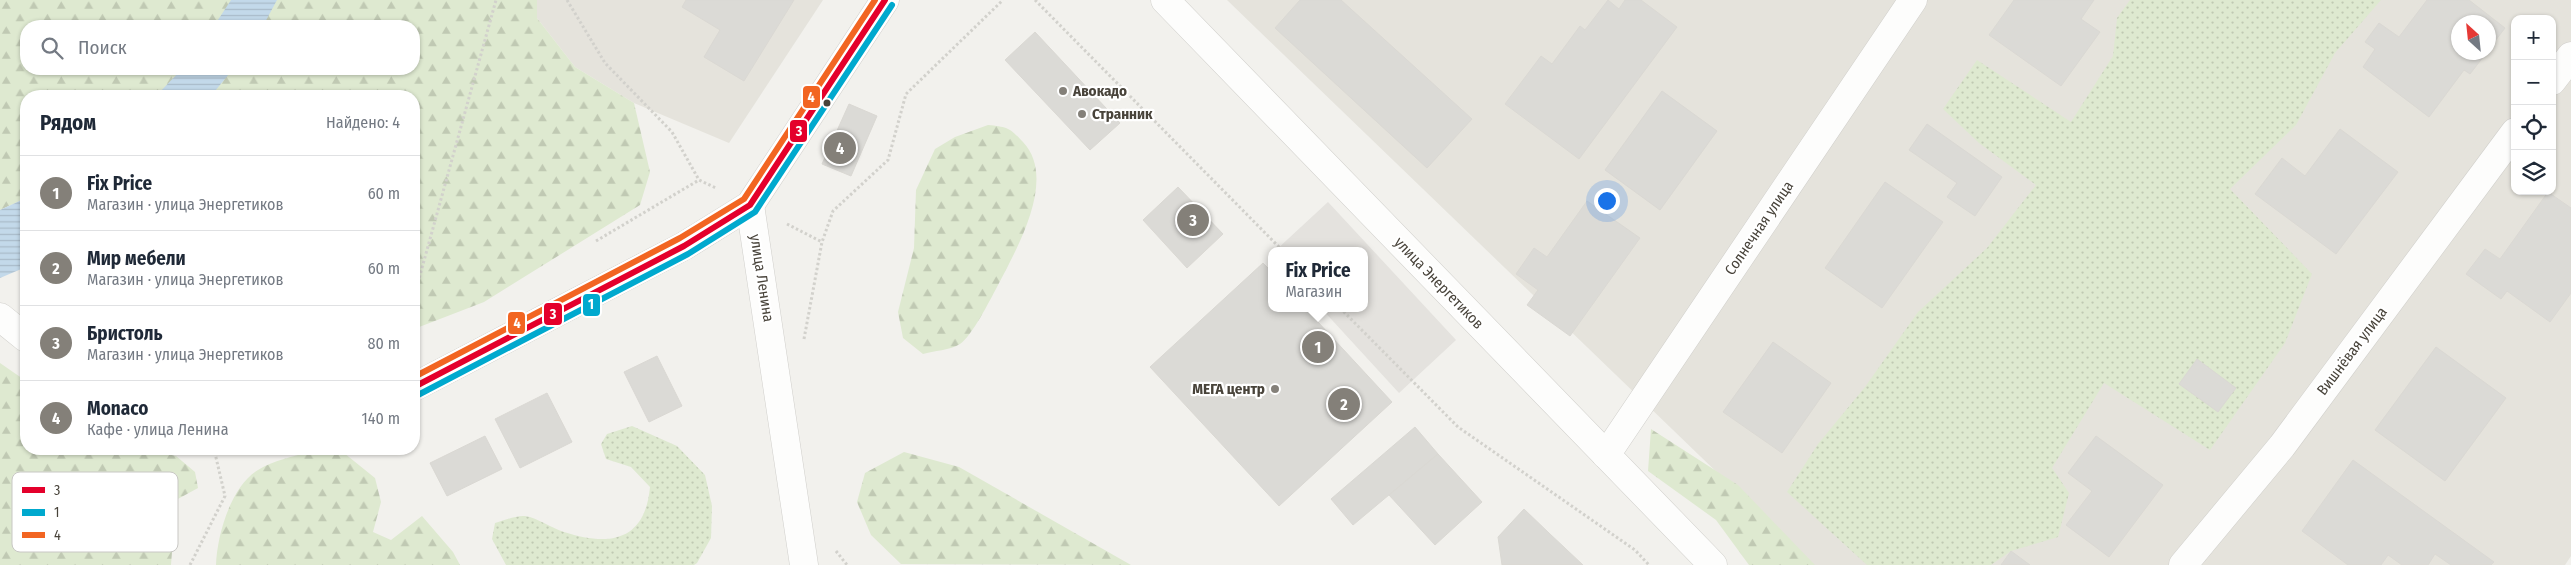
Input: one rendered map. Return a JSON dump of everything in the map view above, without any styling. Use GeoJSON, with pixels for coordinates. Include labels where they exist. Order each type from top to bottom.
{"type":"FeatureCollection","features":[{"type":"Feature","properties":{"kind":"street"},"geometry":{"type":"LineString","coordinates":[[420,384],[684,246],[750,204],[885,0]]}},
{"type":"Feature","properties":{"kind":"street","name":"улица Энергетиков"},"geometry":{"type":"LineString","coordinates":[[1165,0],[1713,565]]}},
{"type":"Feature","properties":{"kind":"street","name":"Солнечная улица"},"geometry":{"type":"LineString","coordinates":[[1606,455],[1912,0]]}},
{"type":"Feature","properties":{"kind":"street"},"geometry":{"type":"LineString","coordinates":[[2556,76],[2571,56]]}},
{"type":"Feature","properties":{"kind":"street","name":"Вишнёвая улица"},"geometry":{"type":"LineString","coordinates":[[2183,565],[2282,446],[2511,137]]}},
{"type":"Feature","properties":{"kind":"street","name":"улица Ленина"},"geometry":{"type":"LineString","coordinates":[[750,204],[804,565]]}},
{"type":"Feature","properties":{"kind":"street"},"geometry":{"type":"LineString","coordinates":[[0,317],[20,333]]}},
{"type":"Feature","properties":{"kind":"path"},"geometry":{"type":"LineString","coordinates":[[420,275],[496,0]]}},
{"type":"Feature","properties":{"kind":"path"},"geometry":{"type":"LineString","coordinates":[[567,0],[605,63],[672,132],[699,180]]}},
{"type":"Feature","properties":{"kind":"path"},"geometry":{"type":"LineString","coordinates":[[803,346],[822,242],[834,212],[888,160],[906,94],[1003,0]]}},
{"type":"Feature","properties":{"kind":"path"},"geometry":{"type":"LineString","coordinates":[[1035,0],[1280,247]]}},
{"type":"Feature","properties":{"kind":"path"},"geometry":{"type":"LineString","coordinates":[[1344,312],[1458,427],[1635,550],[1649,565]]}},
{"type":"Feature","properties":{"kind":"path"},"geometry":{"type":"LineString","coordinates":[[190,565],[225,496],[215,455]]}},
{"type":"Feature","properties":{"kind":"shaded area"},"geometry":{"type":"Polygon","coordinates":[[[537,0],[823,0],[729,143],[634,103],[575,67],[537,18],[537,0]]]}},
{"type":"Feature","properties":{"kind":"shaded area"},"geometry":{"type":"Polygon","coordinates":[[[1227,0],[2571,0],[2571,556],[2565,565],[1813,565],[1227,0]]]}},
{"type":"Feature","properties":{"kind":"shaded area"},"geometry":{"type":"Polygon","coordinates":[[[1328,202],[1456,340],[1399,393],[1325,312],[1368,312],[1368,247],[1279,247],[1328,202]]]}},
{"type":"Feature","properties":{"kind":"green space"},"geometry":{"type":"Polygon","coordinates":[[[0,0],[537,0],[537,18],[575,67],[634,103],[650,172],[640,205],[484,302],[420,327],[420,90],[20,90],[20,201],[0,210],[0,0]]]}},
{"type":"Feature","properties":{"kind":"green space"},"geometry":{"type":"Polygon","coordinates":[[[2130,0],[2381,0],[2335,53],[2296,125],[2230,189],[2312,274],[2285,343],[2210,450],[2104,383],[2052,468],[2069,493],[2058,537],[2011,551],[1991,565],[1867,565],[1787,492],[1818,444],[1865,387],[1918,312],[1987,248],[2036,185],[1979,143],[1943,109],[1977,60],[2071,122],[2113,56],[2117,18],[2130,0]]]}},
{"type":"Feature","properties":{"kind":"green space"},"geometry":{"type":"Polygon","coordinates":[[[988,125],[1011,131],[1023,142],[1033,157],[1036,175],[1035,194],[1030,214],[1023,235],[1005,272],[970,334],[956,346],[923,354],[903,338],[898,312],[914,248],[916,190],[935,149],[955,137],[988,125]]]}},
{"type":"Feature","properties":{"kind":"green space"},"geometry":{"type":"Polygon","coordinates":[[[0,363],[20,377],[20,455],[172,455],[176,456],[195,472],[198,488],[178,499],[178,472],[12,472],[12,552],[172,552],[171,565],[0,565],[0,363]]]}},
{"type":"Feature","properties":{"kind":"green space"},"geometry":{"type":"Polygon","coordinates":[[[632,426],[677,446],[705,475],[712,506],[711,538],[697,563],[694,565],[506,565],[492,539],[495,523],[510,518],[530,517],[564,532],[596,539],[610,539],[633,529],[641,519],[647,505],[650,487],[631,467],[606,459],[601,444],[607,434],[632,426]]]}},
{"type":"Feature","properties":{"kind":"green space"},"geometry":{"type":"Polygon","coordinates":[[[1651,429],[1738,485],[1815,565],[1749,565],[1716,520],[1648,471],[1651,429]]]}},
{"type":"Feature","properties":{"kind":"green space"},"geometry":{"type":"Polygon","coordinates":[[[904,452],[959,467],[1131,565],[901,564],[871,535],[857,502],[865,473],[904,452]]]}},
{"type":"Feature","properties":{"kind":"green space"},"geometry":{"type":"Polygon","coordinates":[[[298,455],[346,455],[375,478],[381,502],[373,532],[391,540],[422,516],[453,552],[460,565],[216,565],[219,540],[227,512],[240,487],[248,477],[258,470],[298,455]]]}},
{"type":"Feature","properties":{"kind":"water"},"geometry":{"type":"Polygon","coordinates":[[[231,0],[277,0],[266,20],[218,20],[231,0]]]}},
{"type":"Feature","properties":{"kind":"water"},"geometry":{"type":"Polygon","coordinates":[[[176,75],[228,75],[216,90],[162,90],[176,75]]]}},
{"type":"Feature","properties":{"kind":"water"},"geometry":{"type":"Polygon","coordinates":[[[20,201],[20,270],[0,278],[0,210],[20,201]]]}},
{"type":"Feature","properties":{"kind":"building"},"geometry":{"type":"Polygon","coordinates":[[[686,0],[794,0],[744,81],[704,57],[720,30],[682,7],[686,0]]]}},
{"type":"Feature","properties":{"kind":"building"},"geometry":{"type":"Polygon","coordinates":[[[1300,0],[1341,0],[1472,119],[1427,168],[1275,28],[1300,0]]]}},
{"type":"Feature","properties":{"kind":"building"},"geometry":{"type":"Polygon","coordinates":[[[1608,0],[1619,9],[1625,0],[1641,0],[1677,27],[1579,159],[1505,104],[1541,56],[1552,64],[1580,26],[1585,30],[1608,0]]]}},
{"type":"Feature","properties":{"kind":"building"},"geometry":{"type":"Polygon","coordinates":[[[2014,0],[2094,0],[2081,19],[2100,32],[2061,86],[1989,35],[2014,0]]]}},
{"type":"Feature","properties":{"kind":"building"},"geometry":{"type":"Polygon","coordinates":[[[2427,0],[2469,0],[2488,15],[2451,15],[2451,60],[2481,60],[2470,74],[2464,70],[2429,117],[2363,67],[2375,49],[2365,42],[2379,23],[2399,37],[2427,0]]]}},
{"type":"Feature","properties":{"kind":"building"},"geometry":{"type":"Polygon","coordinates":[[[2496,21],[2505,28],[2496,40],[2496,21]]]}},
{"type":"Feature","properties":{"kind":"building","name":"Авокадо"},"geometry":{"type":"Polygon","coordinates":[[[1035,32],[1120,123],[1090,150],[1005,60],[1035,32]]]}},
{"type":"Feature","properties":{"kind":"building"},"geometry":{"type":"Polygon","coordinates":[[[1662,91],[1717,131],[1660,210],[1605,170],[1662,91]]]}},
{"type":"Feature","properties":{"kind":"building"},"geometry":{"type":"Polygon","coordinates":[[[849,104],[877,116],[851,176],[822,164],[849,104]]]}},
{"type":"Feature","properties":{"kind":"building"},"geometry":{"type":"Polygon","coordinates":[[[1927,124],[2002,177],[1975,216],[1947,197],[1957,183],[1909,150],[1927,124]]]}},
{"type":"Feature","properties":{"kind":"building"},"geometry":{"type":"Polygon","coordinates":[[[2340,129],[2398,172],[2336,254],[2255,194],[2282,158],[2305,176],[2340,129]]]}},
{"type":"Feature","properties":{"kind":"building"},"geometry":{"type":"Polygon","coordinates":[[[1885,182],[1943,222],[1882,308],[1825,268],[1885,182]]]}},
{"type":"Feature","properties":{"kind":"building"},"geometry":{"type":"Polygon","coordinates":[[[1178,187],[1223,234],[1187,268],[1143,220],[1178,187]]]}},
{"type":"Feature","properties":{"kind":"building"},"geometry":{"type":"Polygon","coordinates":[[[2546,195],[2552,195],[2571,208],[2571,293],[2550,322],[2507,291],[2501,299],[2466,274],[2485,249],[2500,259],[2546,195]]]}},
{"type":"Feature","properties":{"kind":"building"},"geometry":{"type":"Polygon","coordinates":[[[1587,201],[1640,238],[1570,336],[1527,305],[1538,290],[1516,274],[1534,248],[1547,257],[1587,201]]]}},
{"type":"Feature","properties":{"kind":"building","name":"МЕГА центр"},"geometry":{"type":"Polygon","coordinates":[[[1263,263],[1268,268],[1268,312],[1309,312],[1392,402],[1279,506],[1150,367],[1263,263]]]}},
{"type":"Feature","properties":{"kind":"building"},"geometry":{"type":"Polygon","coordinates":[[[1773,342],[1831,383],[1782,453],[1723,412],[1773,342]]]}},
{"type":"Feature","properties":{"kind":"building"},"geometry":{"type":"Polygon","coordinates":[[[2436,347],[2506,398],[2445,481],[2375,430],[2436,347]]]}},
{"type":"Feature","properties":{"kind":"building"},"geometry":{"type":"Polygon","coordinates":[[[657,356],[682,406],[649,422],[624,372],[657,356]]]}},
{"type":"Feature","properties":{"kind":"building"},"geometry":{"type":"Polygon","coordinates":[[[2197,359],[2236,388],[2218,412],[2179,384],[2197,359]]]}},
{"type":"Feature","properties":{"kind":"building"},"geometry":{"type":"Polygon","coordinates":[[[547,393],[572,442],[520,468],[495,419],[547,393]]]}},
{"type":"Feature","properties":{"kind":"building"},"geometry":{"type":"Polygon","coordinates":[[[1415,427],[1438,454],[1353,525],[1331,499],[1415,427]]]}},
{"type":"Feature","properties":{"kind":"building"},"geometry":{"type":"Polygon","coordinates":[[[485,436],[502,469],[447,496],[430,463],[485,436]]]}},
{"type":"Feature","properties":{"kind":"building"},"geometry":{"type":"Polygon","coordinates":[[[2096,436],[2163,485],[2109,557],[2066,525],[2092,491],[2068,473],[2096,436]]]}},
{"type":"Feature","properties":{"kind":"building"},"geometry":{"type":"Polygon","coordinates":[[[1438,454],[1482,502],[1435,545],[1389,495],[1438,454]]]}},
{"type":"Feature","properties":{"kind":"building"},"geometry":{"type":"Polygon","coordinates":[[[2353,460],[2494,562],[2491,565],[2451,565],[2435,554],[2428,565],[2402,565],[2388,555],[2381,565],[2348,565],[2302,531],[2353,460]]]}},
{"type":"Feature","properties":{"kind":"building"},"geometry":{"type":"Polygon","coordinates":[[[1524,509],[1583,565],[1502,565],[1498,537],[1524,509]]]}},
{"type":"Feature","properties":{"kind":"building"},"geometry":{"type":"Polygon","coordinates":[[[2011,551],[2030,565],[2001,565],[2011,551]]]}},
{"type":"Feature","properties":{"kind":"transit line","name":"4"},"geometry":{"type":"LineString","coordinates":[[420,374],[680,238],[744,199],[875,0]]}},
{"type":"Feature","properties":{"kind":"transit line","name":"3"},"geometry":{"type":"LineString","coordinates":[[420,384],[684,246],[750,205],[885,0]]}},
{"type":"Feature","properties":{"kind":"transit line","name":"1"},"geometry":{"type":"LineString","coordinates":[[420,394],[688,254],[755,212],[892,5]]}},
{"type":"Feature","properties":{"kind":"place","name":"Авокадо"},"geometry":{"type":"Point","coordinates":[1063,91]}},
{"type":"Feature","properties":{"kind":"place","name":"Странник"},"geometry":{"type":"Point","coordinates":[1082,114]}},
{"type":"Feature","properties":{"kind":"place","name":"Monaco"},"geometry":{"type":"Point","coordinates":[840,148]}},
{"type":"Feature","properties":{"kind":"place","name":"Бристоль"},"geometry":{"type":"Point","coordinates":[1193,220]}},
{"type":"Feature","properties":{"kind":"place","name":"Fix Price"},"geometry":{"type":"Point","coordinates":[1318,347]}},
{"type":"Feature","properties":{"kind":"place","name":"МЕГА центр"},"geometry":{"type":"Point","coordinates":[1275,389]}},
{"type":"Feature","properties":{"kind":"place","name":"Мир мебели"},"geometry":{"type":"Point","coordinates":[1344,404]}}]}
